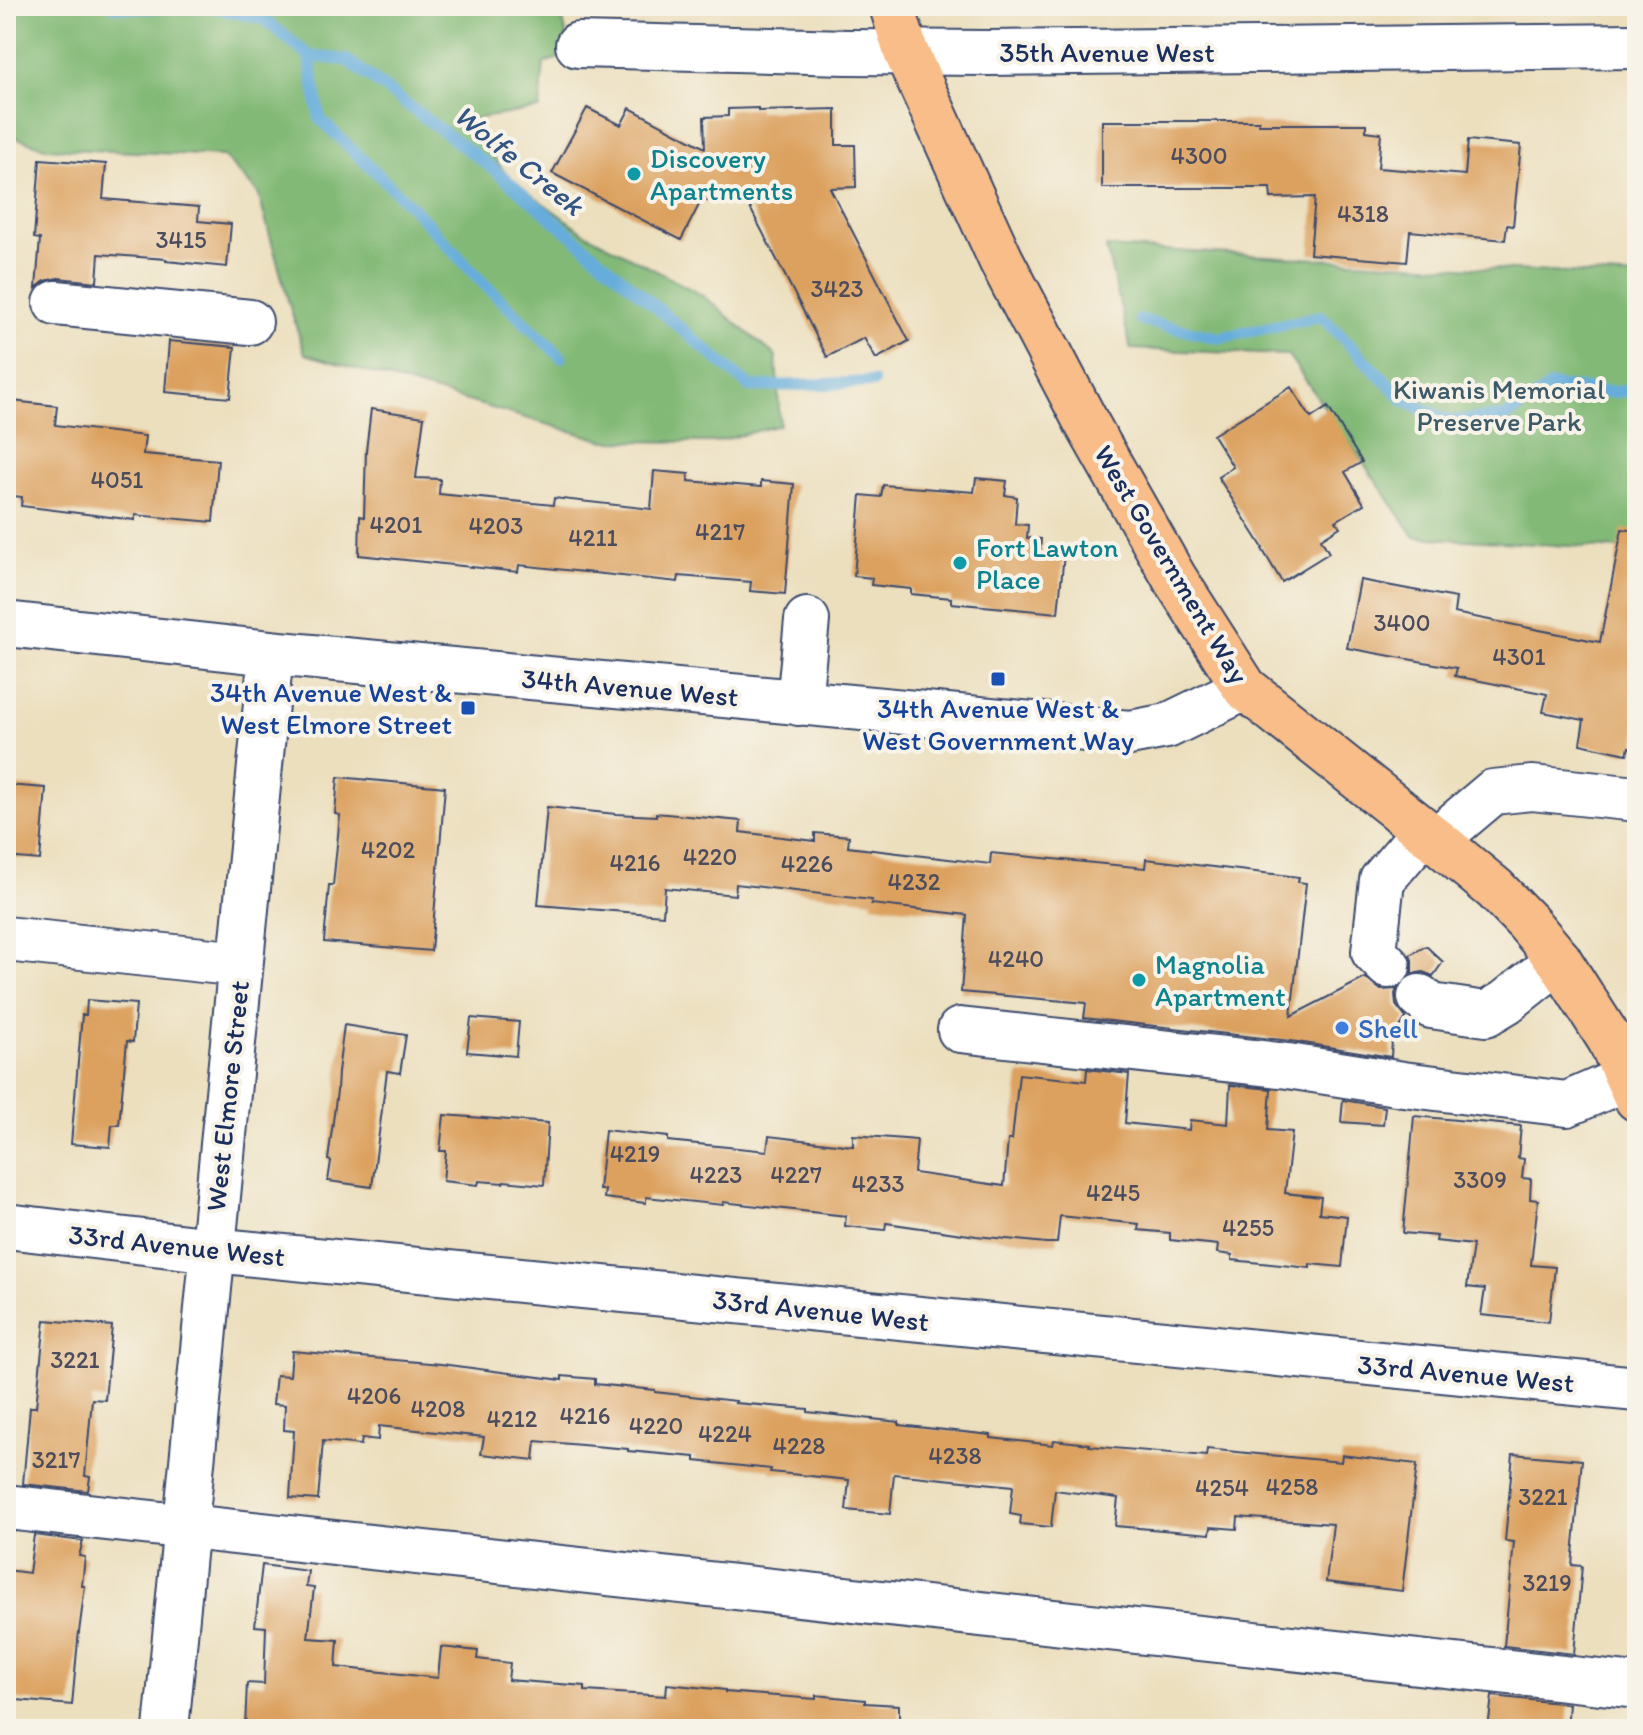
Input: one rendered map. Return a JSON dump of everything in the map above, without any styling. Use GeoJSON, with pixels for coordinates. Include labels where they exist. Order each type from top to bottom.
{"type":"FeatureCollection","features":[{"type":"Feature","properties":{"kind":"main road","name":"West Government Way"},"geometry":{"type":"LineString","coordinates":[[892,6],[906,52],[1001,260],[1086,422],[1175,579],[1245,688],[1495,889],[1528,923],[1559,960],[1610,1040],[1633,1088]]}},
{"type":"Feature","properties":{"kind":"street","name":"35th Avenue West"},"geometry":{"type":"LineString","coordinates":[[578,45],[817,52],[1119,53],[1637,46]]}},
{"type":"Feature","properties":{"kind":"street"},"geometry":{"type":"LineString","coordinates":[[56,303],[250,322]]}},
{"type":"Feature","properties":{"kind":"street"},"geometry":{"type":"LineString","coordinates":[[799,703],[807,620]]}},
{"type":"Feature","properties":{"kind":"street","name":"34th Avenue West"},"geometry":{"type":"LineString","coordinates":[[6,624],[271,653],[1130,733],[1167,726],[1245,688]]}},
{"type":"Feature","properties":{"kind":"street","name":"West Elmore Street"},"geometry":{"type":"LineString","coordinates":[[166,1729],[271,653]]}},
{"type":"Feature","properties":{"kind":"street"},"geometry":{"type":"LineString","coordinates":[[1388,966],[1374,952],[1382,880],[1430,836],[1493,792],[1532,788],[1637,799]]}},
{"type":"Feature","properties":{"kind":"street"},"geometry":{"type":"LineString","coordinates":[[6,939],[240,964]]}},
{"type":"Feature","properties":{"kind":"street"},"geometry":{"type":"LineString","coordinates":[[1420,997],[1431,1006],[1486,1014],[1559,960]]}},
{"type":"Feature","properties":{"kind":"street"},"geometry":{"type":"LineString","coordinates":[[960,1030],[1288,1066],[1567,1104],[1633,1088]]}},
{"type":"Feature","properties":{"kind":"street","name":"33rd Avenue West"},"geometry":{"type":"LineString","coordinates":[[6,1226],[213,1250],[1637,1389]]}},
{"type":"Feature","properties":{"kind":"street"},"geometry":{"type":"LineString","coordinates":[[6,1507],[1637,1686]]}},
{"type":"Feature","properties":{"kind":"green space"},"geometry":{"type":"Polygon","coordinates":[[[6,6],[560,7],[571,54],[544,63],[540,109],[466,120],[510,179],[583,232],[702,295],[776,356],[780,425],[715,442],[605,441],[305,354],[258,193],[223,156],[47,148],[6,134],[6,6]]]}},
{"type":"Feature","properties":{"kind":"green space","name":"Kiwanis Memorial Preserve Park"},"geometry":{"type":"Polygon","coordinates":[[[1106,247],[1637,277],[1637,550],[1415,537],[1288,355],[1131,349],[1106,247]]]}},
{"type":"Feature","properties":{"kind":"building"},"geometry":{"type":"Polygon","coordinates":[[[587,108],[621,125],[630,108],[705,148],[704,117],[728,116],[728,109],[836,109],[836,145],[855,145],[856,187],[830,188],[909,341],[876,359],[864,338],[827,357],[746,200],[701,201],[681,240],[552,173],[587,108]]]}},
{"type":"Feature","properties":{"kind":"building"},"geometry":{"type":"Polygon","coordinates":[[[1102,121],[1366,124],[1366,131],[1381,133],[1378,168],[1465,175],[1468,140],[1521,145],[1513,226],[1507,225],[1505,240],[1410,231],[1407,262],[1310,254],[1315,197],[1271,198],[1270,188],[1102,188],[1102,121]]]}},
{"type":"Feature","properties":{"kind":"building"},"geometry":{"type":"Polygon","coordinates":[[[40,159],[106,164],[103,199],[199,207],[198,221],[231,224],[227,267],[99,254],[97,282],[58,278],[45,281],[36,288],[40,239],[34,238],[40,159]]]}},
{"type":"Feature","properties":{"kind":"building"},"geometry":{"type":"Polygon","coordinates":[[[169,341],[235,347],[230,398],[165,392],[169,341]]]}},
{"type":"Feature","properties":{"kind":"building"},"geometry":{"type":"Polygon","coordinates":[[[1291,387],[1311,418],[1328,407],[1362,462],[1345,472],[1364,504],[1336,521],[1340,527],[1321,539],[1329,553],[1282,582],[1218,477],[1233,467],[1213,435],[1291,387]]]}},
{"type":"Feature","properties":{"kind":"building"},"geometry":{"type":"Polygon","coordinates":[[[12,401],[57,406],[55,425],[145,436],[143,454],[218,460],[213,522],[135,515],[135,520],[21,506],[22,497],[6,495],[6,455],[12,401]]]}},
{"type":"Feature","properties":{"kind":"building"},"geometry":{"type":"Polygon","coordinates":[[[371,409],[424,417],[416,478],[440,479],[439,494],[553,505],[554,498],[651,509],[654,471],[689,474],[688,481],[761,487],[761,481],[794,484],[785,594],[750,591],[751,582],[679,576],[678,582],[519,565],[518,572],[359,555],[371,409]]]}},
{"type":"Feature","properties":{"kind":"building","name":"Fort Lawton Place"},"geometry":{"type":"Polygon","coordinates":[[[976,478],[1007,481],[1005,495],[1017,497],[1015,524],[1028,525],[1027,538],[1041,539],[1040,552],[1064,554],[1058,613],[951,603],[951,598],[911,594],[911,589],[871,585],[872,578],[854,576],[861,495],[881,497],[883,485],[974,492],[976,478]]]}},
{"type":"Feature","properties":{"kind":"building"},"geometry":{"type":"Polygon","coordinates":[[[1622,529],[1637,531],[1637,749],[1629,747],[1627,754],[1580,744],[1584,720],[1543,712],[1547,694],[1455,676],[1457,668],[1347,648],[1360,580],[1456,598],[1454,613],[1600,642],[1622,529]]]}},
{"type":"Feature","properties":{"kind":"building"},"geometry":{"type":"Polygon","coordinates":[[[338,777],[445,787],[431,951],[324,942],[340,815],[335,814],[338,777]]]}},
{"type":"Feature","properties":{"kind":"building"},"geometry":{"type":"Polygon","coordinates":[[[6,785],[46,788],[40,860],[6,857],[6,785]]]}},
{"type":"Feature","properties":{"kind":"building"},"geometry":{"type":"Polygon","coordinates":[[[547,807],[741,821],[740,832],[815,841],[815,833],[849,836],[848,847],[990,864],[991,853],[1145,868],[1146,859],[1299,877],[1298,882],[1306,883],[1291,1016],[1365,978],[1381,990],[1397,989],[1396,1005],[1406,1018],[1392,1039],[1391,1057],[1291,1041],[1084,1018],[1086,1003],[961,992],[967,915],[871,904],[872,900],[736,884],[735,895],[665,888],[663,915],[538,905],[547,807]]]}},
{"type":"Feature","properties":{"kind":"building"},"geometry":{"type":"Polygon","coordinates":[[[1426,946],[1443,962],[1433,976],[1423,972],[1412,974],[1410,955],[1426,946]]]}},
{"type":"Feature","properties":{"kind":"building"},"geometry":{"type":"Polygon","coordinates":[[[87,1000],[136,1004],[133,1042],[127,1041],[119,1125],[112,1125],[110,1147],[71,1144],[82,1015],[86,1015],[87,1000]]]}},
{"type":"Feature","properties":{"kind":"building"},"geometry":{"type":"Polygon","coordinates":[[[471,1018],[519,1022],[516,1056],[467,1052],[471,1018]]]}},
{"type":"Feature","properties":{"kind":"building"},"geometry":{"type":"Polygon","coordinates":[[[344,1025],[406,1035],[400,1073],[387,1071],[372,1187],[328,1181],[344,1025]]]}},
{"type":"Feature","properties":{"kind":"building"},"geometry":{"type":"Polygon","coordinates":[[[1087,1069],[1129,1074],[1125,1123],[1189,1130],[1190,1120],[1228,1124],[1230,1085],[1271,1089],[1268,1130],[1292,1132],[1285,1193],[1321,1197],[1319,1213],[1347,1216],[1342,1267],[1310,1264],[1310,1268],[1232,1260],[1232,1255],[1217,1253],[1218,1245],[1170,1240],[1170,1233],[1138,1230],[1139,1224],[1060,1216],[1057,1243],[1046,1243],[886,1223],[885,1230],[845,1226],[846,1216],[723,1202],[723,1205],[646,1197],[646,1203],[604,1198],[605,1190],[599,1190],[605,1130],[668,1137],[668,1141],[767,1151],[769,1136],[853,1146],[853,1135],[917,1140],[914,1173],[1004,1186],[1019,1074],[1086,1081],[1087,1069]]]}},
{"type":"Feature","properties":{"kind":"building"},"geometry":{"type":"Polygon","coordinates":[[[1343,1100],[1385,1107],[1383,1125],[1341,1122],[1343,1100]]]}},
{"type":"Feature","properties":{"kind":"building"},"geometry":{"type":"Polygon","coordinates":[[[444,1115],[548,1123],[544,1185],[479,1181],[478,1185],[443,1181],[446,1151],[440,1151],[444,1115]]]}},
{"type":"Feature","properties":{"kind":"building"},"geometry":{"type":"Polygon","coordinates":[[[1414,1116],[1521,1126],[1518,1158],[1524,1159],[1522,1178],[1531,1179],[1530,1199],[1538,1200],[1531,1265],[1555,1267],[1549,1322],[1481,1315],[1485,1289],[1467,1287],[1473,1245],[1436,1241],[1437,1236],[1403,1233],[1414,1116]]]}},
{"type":"Feature","properties":{"kind":"building"},"geometry":{"type":"Polygon","coordinates":[[[45,1320],[112,1326],[105,1400],[92,1399],[85,1476],[90,1477],[88,1491],[23,1484],[30,1407],[36,1407],[45,1320]]]}},
{"type":"Feature","properties":{"kind":"building"},"geometry":{"type":"Polygon","coordinates":[[[292,1351],[441,1364],[562,1380],[562,1376],[595,1379],[595,1384],[735,1403],[808,1409],[808,1412],[1053,1445],[1054,1440],[1206,1456],[1207,1449],[1341,1462],[1342,1455],[1417,1464],[1402,1591],[1326,1582],[1333,1524],[1238,1517],[1237,1529],[1211,1527],[1210,1534],[1115,1526],[1118,1498],[1055,1490],[1051,1527],[1020,1524],[1021,1516],[1010,1514],[1013,1486],[894,1474],[890,1514],[846,1510],[849,1480],[695,1461],[695,1457],[536,1441],[534,1460],[481,1454],[484,1437],[379,1426],[378,1440],[362,1438],[361,1445],[323,1441],[318,1500],[290,1498],[294,1431],[284,1430],[285,1405],[273,1404],[276,1375],[290,1376],[292,1351]]]}},
{"type":"Feature","properties":{"kind":"building"},"geometry":{"type":"Polygon","coordinates":[[[1513,1454],[1582,1460],[1572,1565],[1582,1566],[1574,1654],[1504,1646],[1514,1542],[1505,1541],[1513,1454]]]}},
{"type":"Feature","properties":{"kind":"building"},"geometry":{"type":"Polygon","coordinates":[[[34,1535],[83,1541],[79,1556],[85,1557],[82,1586],[85,1586],[72,1705],[6,1699],[6,1570],[29,1573],[34,1535]]]}},
{"type":"Feature","properties":{"kind":"building"},"geometry":{"type":"Polygon","coordinates":[[[262,1565],[308,1571],[306,1587],[314,1588],[308,1638],[338,1640],[336,1667],[438,1678],[441,1647],[478,1651],[477,1659],[510,1663],[508,1680],[585,1686],[585,1691],[666,1696],[667,1684],[725,1692],[816,1699],[816,1695],[899,1705],[899,1729],[245,1728],[247,1683],[264,1684],[266,1627],[255,1626],[262,1565]]]}},
{"type":"Feature","properties":{"kind":"building"},"geometry":{"type":"Polygon","coordinates":[[[1492,1696],[1569,1704],[1567,1729],[1488,1729],[1492,1696]]]}},
{"type":"Feature","properties":{"kind":"waterway","name":"Wolfe Creek"},"geometry":{"type":"LineString","coordinates":[[114,6],[213,7],[264,19],[309,56],[347,60],[496,171],[750,387],[873,382]]}},
{"type":"Feature","properties":{"kind":"waterway"},"geometry":{"type":"LineString","coordinates":[[309,56],[320,119],[561,357]]}},
{"type":"Feature","properties":{"kind":"waterway","name":"Wolfe Creek"},"geometry":{"type":"LineString","coordinates":[[1140,320],[1219,338],[1321,316],[1404,400],[1450,421],[1506,417],[1552,386],[1613,392],[1637,391]]}},
{"type":"Feature","properties":{"kind":"place","name":"Discovery Apartments"},"geometry":{"type":"Point","coordinates":[634,174]}},
{"type":"Feature","properties":{"kind":"place","name":"Fort Lawton Place"},"geometry":{"type":"Point","coordinates":[960,563]}},
{"type":"Feature","properties":{"kind":"place","name":"34th Avenue West & West Government Way"},"geometry":{"type":"Point","coordinates":[998,679]}},
{"type":"Feature","properties":{"kind":"place","name":"34th Avenue West & West Elmore Street"},"geometry":{"type":"Point","coordinates":[468,708]}},
{"type":"Feature","properties":{"kind":"place","name":"Magnolia Apartment"},"geometry":{"type":"Point","coordinates":[1139,980]}},
{"type":"Feature","properties":{"kind":"place","name":"Shell"},"geometry":{"type":"Point","coordinates":[1342,1028]}}]}
